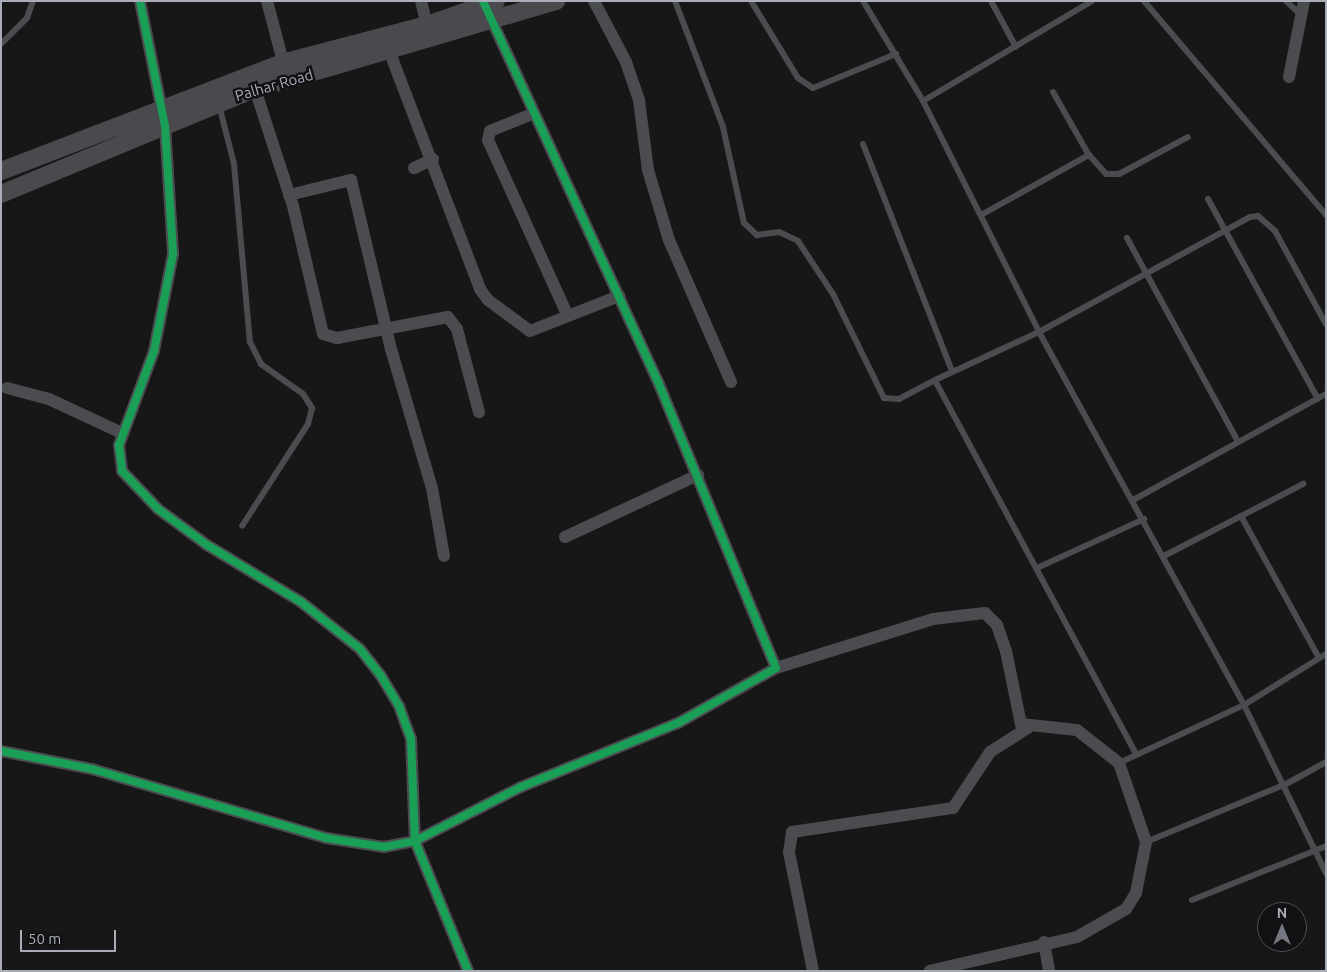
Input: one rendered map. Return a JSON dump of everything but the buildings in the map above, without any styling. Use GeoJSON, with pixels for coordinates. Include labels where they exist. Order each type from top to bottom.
{"type":"FeatureCollection","features":[{"type":"Feature","properties":{"kind":"main road","name":"Palhar Road"},"geometry":{"type":"LineString","coordinates":[[1,194],[255,88],[290,81],[390,53],[556,1]]}},
{"type":"Feature","properties":{"kind":"main road","name":"Palhar Road"},"geometry":{"type":"LineString","coordinates":[[1,171],[282,63],[427,25],[488,3]]}},
{"type":"Feature","properties":{"kind":"street"},"geometry":{"type":"LineString","coordinates":[[140,1],[160,109],[165,126],[173,254],[154,350],[122,433],[119,458],[134,488],[207,545],[301,602],[360,649],[381,676],[399,706],[411,739],[415,841],[468,971]]}},
{"type":"Feature","properties":{"kind":"street"},"geometry":{"type":"LineString","coordinates":[[267,1],[282,63],[290,81]]}},
{"type":"Feature","properties":{"kind":"street"},"geometry":{"type":"LineString","coordinates":[[421,1],[427,25]]}},
{"type":"Feature","properties":{"kind":"street"},"geometry":{"type":"LineString","coordinates":[[594,1],[626,62],[639,100],[648,170],[669,240],[731,382]]}},
{"type":"Feature","properties":{"kind":"street"},"geometry":{"type":"LineString","coordinates":[[488,3],[492,22],[532,114],[619,296],[698,475],[776,668]]}},
{"type":"Feature","properties":{"kind":"street"},"geometry":{"type":"LineString","coordinates":[[1289,77],[1301,7]]}},
{"type":"Feature","properties":{"kind":"street"},"geometry":{"type":"LineString","coordinates":[[390,53],[433,159],[480,289],[488,300],[530,331],[619,296]]}},
{"type":"Feature","properties":{"kind":"street"},"geometry":{"type":"LineString","coordinates":[[255,88],[289,195],[323,334],[329,339],[448,317],[457,329],[479,412]]}},
{"type":"Feature","properties":{"kind":"street"},"geometry":{"type":"LineString","coordinates":[[532,114],[490,131],[488,140],[568,316]]}},
{"type":"Feature","properties":{"kind":"street"},"geometry":{"type":"LineString","coordinates":[[414,168],[433,159]]}},
{"type":"Feature","properties":{"kind":"street"},"geometry":{"type":"LineString","coordinates":[[289,195],[351,180],[390,329],[392,349],[432,488],[444,556]]}},
{"type":"Feature","properties":{"kind":"street"},"geometry":{"type":"LineString","coordinates":[[7,388],[49,399],[122,433]]}},
{"type":"Feature","properties":{"kind":"street"},"geometry":{"type":"LineString","coordinates":[[566,537],[698,475]]}},
{"type":"Feature","properties":{"kind":"street"},"geometry":{"type":"LineString","coordinates":[[1,751],[92,769],[326,838],[384,847],[415,841],[521,787],[678,723],[776,668],[933,619],[985,613],[997,625],[1016,712],[1021,724],[1029,727],[1077,730],[1118,763],[1146,842],[1136,893],[1126,909],[1077,937],[1044,942],[930,971]]}},
{"type":"Feature","properties":{"kind":"street"},"geometry":{"type":"LineString","coordinates":[[813,971],[789,852],[792,832],[954,808],[990,752],[1029,727]]}},
{"type":"Feature","properties":{"kind":"street"},"geometry":{"type":"LineString","coordinates":[[1044,942],[1049,971]]}},
{"type":"Feature","properties":{"kind":"lane"},"geometry":{"type":"LineString","coordinates":[[1,44],[27,18],[33,1]]}},
{"type":"Feature","properties":{"kind":"lane"},"geometry":{"type":"LineString","coordinates":[[675,1],[723,127],[744,223],[757,236],[786,234],[816,264],[884,398],[899,399],[952,371],[1039,332],[1250,217],[1268,222],[1326,324]]}},
{"type":"Feature","properties":{"kind":"lane"},"geometry":{"type":"LineString","coordinates":[[751,1],[798,78],[813,88],[896,54]]}},
{"type":"Feature","properties":{"kind":"lane"},"geometry":{"type":"LineString","coordinates":[[863,1],[924,101],[1039,332],[1144,519],[1286,784],[1326,873]]}},
{"type":"Feature","properties":{"kind":"lane"},"geometry":{"type":"LineString","coordinates":[[991,1],[1016,47]]}},
{"type":"Feature","properties":{"kind":"lane"},"geometry":{"type":"LineString","coordinates":[[924,101],[1092,1]]}},
{"type":"Feature","properties":{"kind":"lane"},"geometry":{"type":"LineString","coordinates":[[1144,1],[1326,215]]}},
{"type":"Feature","properties":{"kind":"lane"},"geometry":{"type":"LineString","coordinates":[[1286,1],[1301,7]]}},
{"type":"Feature","properties":{"kind":"lane"},"geometry":{"type":"LineString","coordinates":[[1052,92],[1089,155],[1106,174],[1119,174],[1188,137]]}},
{"type":"Feature","properties":{"kind":"lane"},"geometry":{"type":"LineString","coordinates":[[219,102],[234,164],[250,342],[261,364],[303,394],[312,408],[308,424],[242,526]]}},
{"type":"Feature","properties":{"kind":"lane"},"geometry":{"type":"LineString","coordinates":[[863,144],[952,371]]}},
{"type":"Feature","properties":{"kind":"lane"},"geometry":{"type":"LineString","coordinates":[[981,215],[1089,155]]}},
{"type":"Feature","properties":{"kind":"lane"},"geometry":{"type":"LineString","coordinates":[[1208,199],[1318,399]]}},
{"type":"Feature","properties":{"kind":"lane"},"geometry":{"type":"LineString","coordinates":[[1127,238],[1148,273],[1238,442]]}},
{"type":"Feature","properties":{"kind":"lane"},"geometry":{"type":"LineString","coordinates":[[935,380],[1135,752]]}},
{"type":"Feature","properties":{"kind":"lane"},"geometry":{"type":"LineString","coordinates":[[1133,500],[1326,394]]}},
{"type":"Feature","properties":{"kind":"lane"},"geometry":{"type":"LineString","coordinates":[[1164,556],[1303,484]]}},
{"type":"Feature","properties":{"kind":"lane"},"geometry":{"type":"LineString","coordinates":[[1241,516],[1319,658]]}},
{"type":"Feature","properties":{"kind":"lane"},"geometry":{"type":"LineString","coordinates":[[1037,568],[1144,519]]}},
{"type":"Feature","properties":{"kind":"lane"},"geometry":{"type":"LineString","coordinates":[[1118,763],[1135,752],[1244,705],[1326,654]]}},
{"type":"Feature","properties":{"kind":"lane"},"geometry":{"type":"LineString","coordinates":[[1146,842],[1286,784],[1326,762]]}},
{"type":"Feature","properties":{"kind":"lane"},"geometry":{"type":"LineString","coordinates":[[1192,900],[1326,846]]}},
{"type":"Feature","properties":{"kind":"cycle path"},"geometry":{"type":"LineString","coordinates":[[140,1],[165,126],[173,254],[154,351],[119,445],[122,471],[158,509],[207,545],[301,602],[360,649],[381,676],[399,706],[411,739],[415,841],[468,971]]}},
{"type":"Feature","properties":{"kind":"cycle path"},"geometry":{"type":"LineString","coordinates":[[1,751],[92,769],[326,838],[384,847],[415,841],[521,787],[678,723],[776,668],[659,384],[483,1]]}}]}
